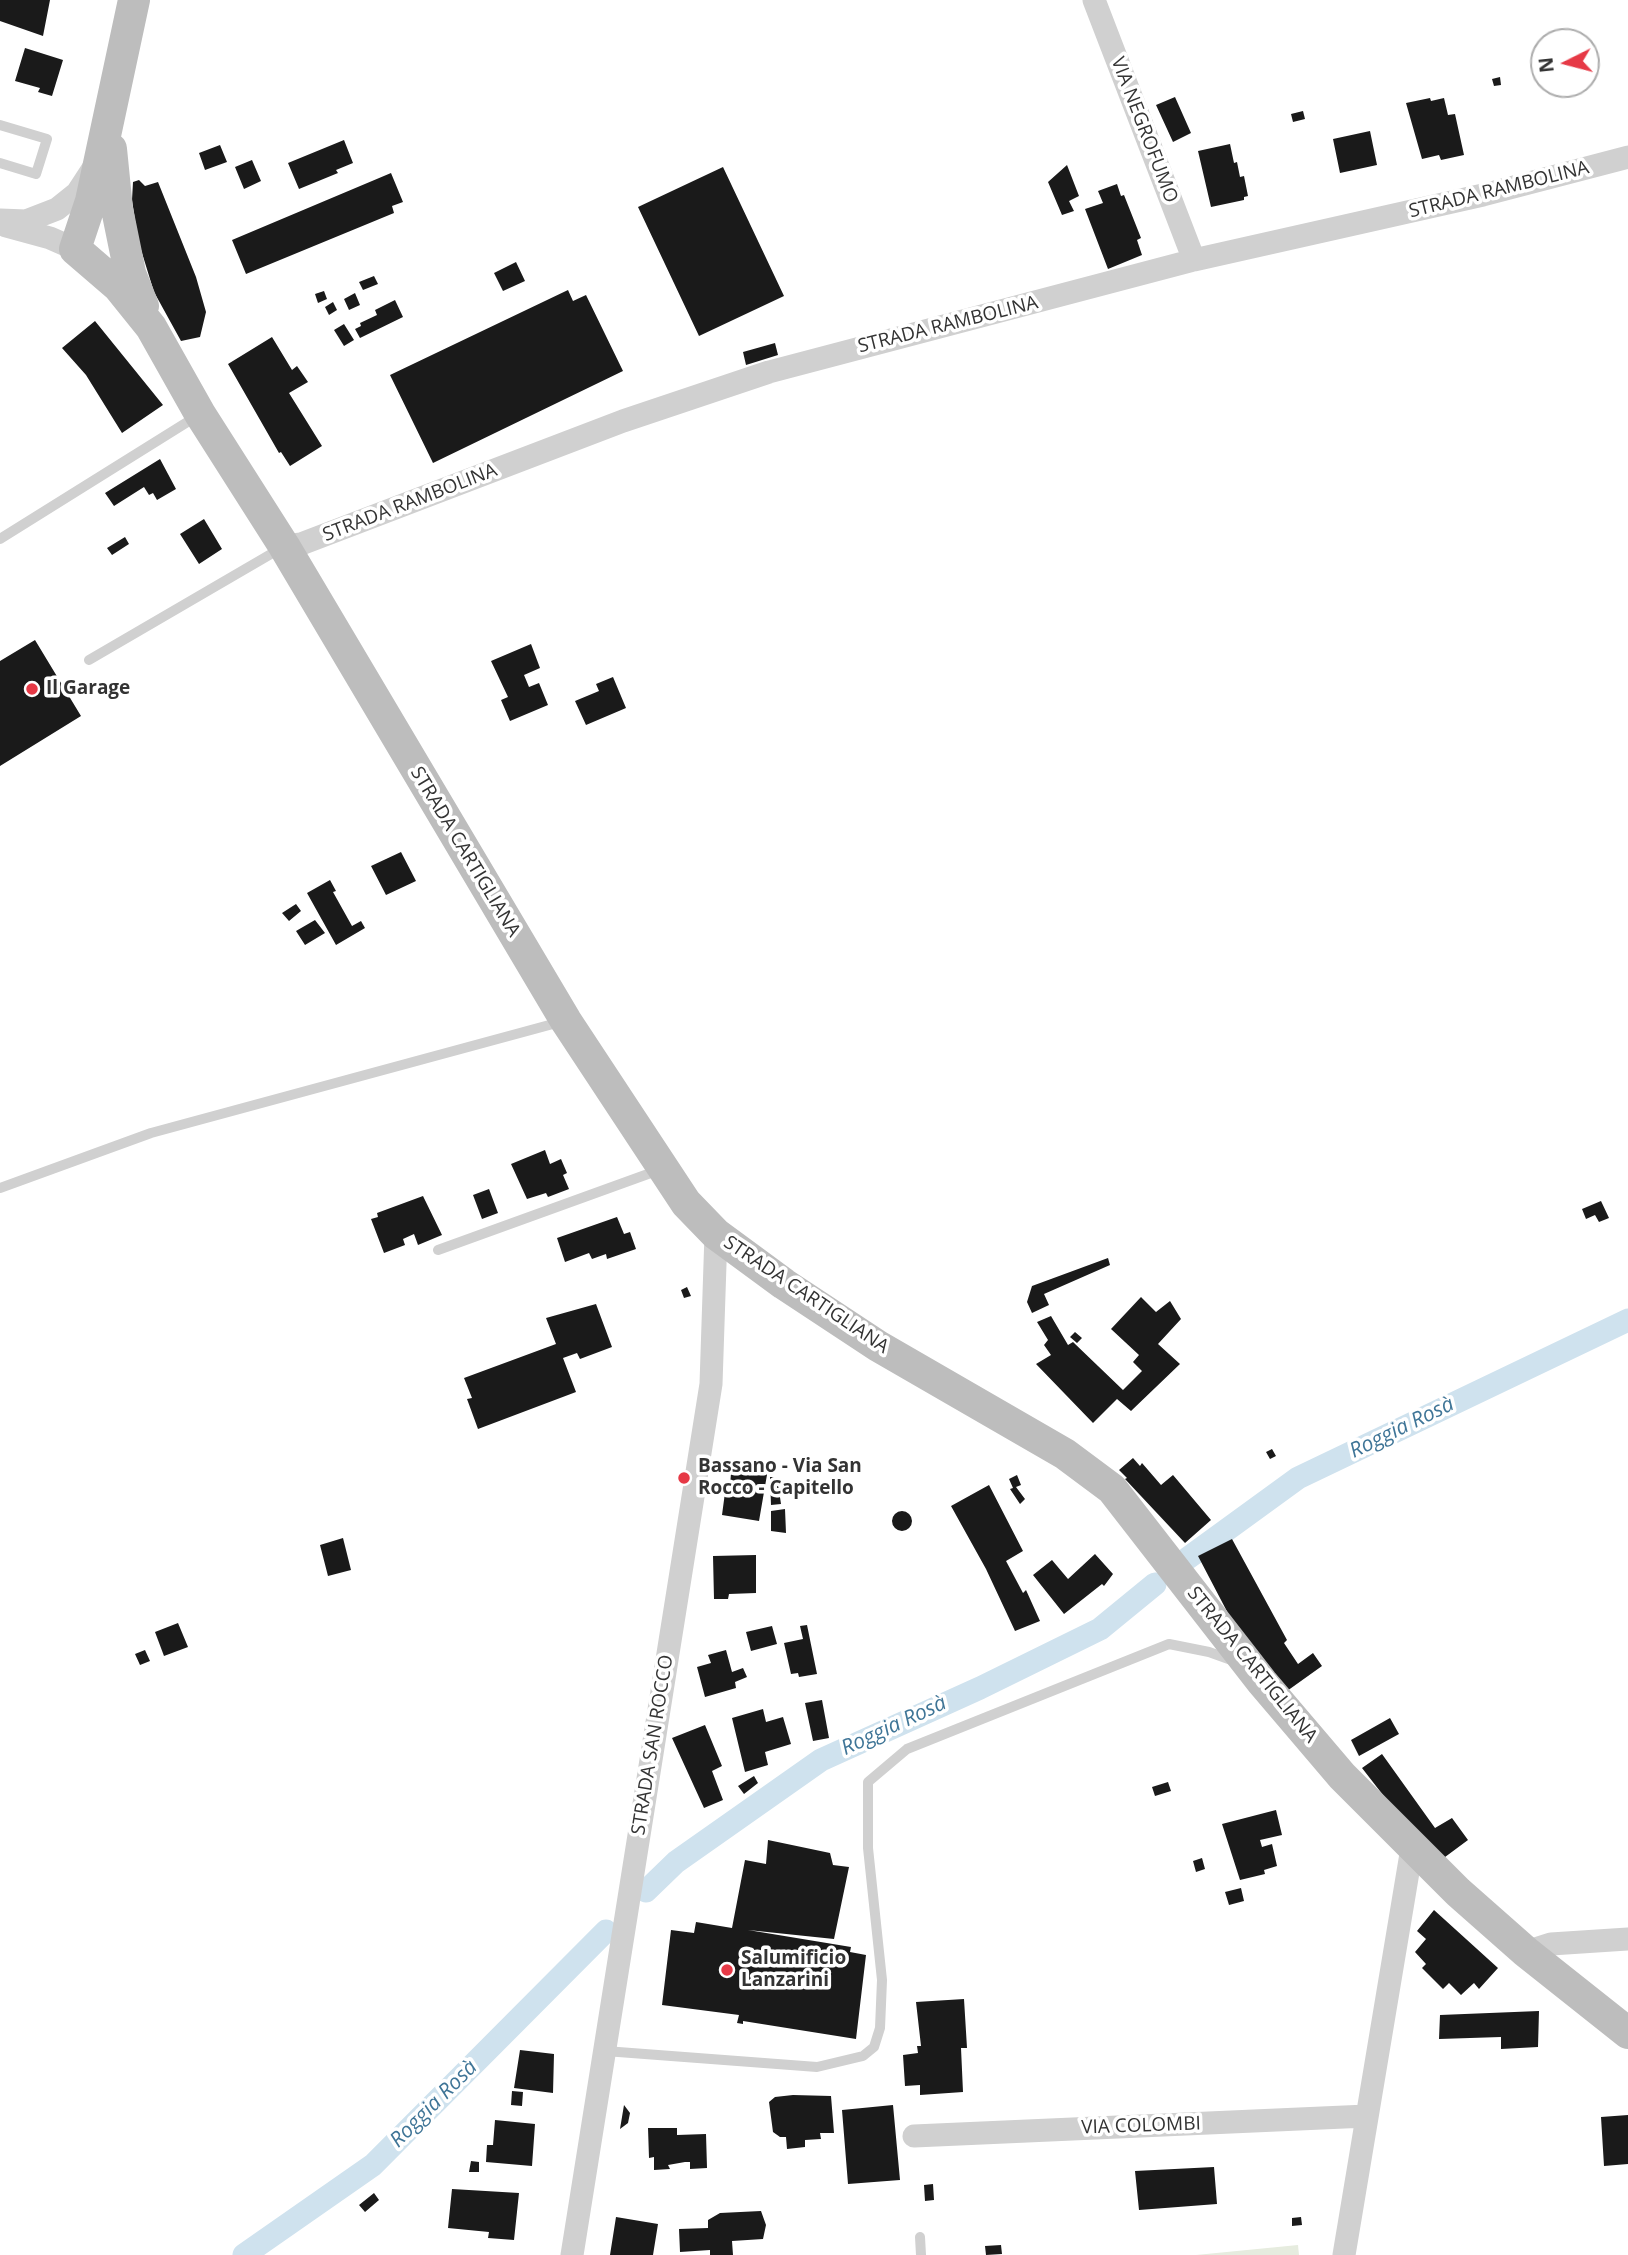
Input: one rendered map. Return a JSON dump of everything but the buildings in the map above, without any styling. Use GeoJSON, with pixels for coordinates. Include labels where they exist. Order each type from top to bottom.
{"type":"FeatureCollection","features":[{"type":"Feature","properties":{"kind":"street"},"geometry":{"type":"LineString","coordinates":[[75,249],[100,159],[134,0]]}},
{"type":"Feature","properties":{"kind":"street","name":"VIA NEGROFUMO"},"geometry":{"type":"LineString","coordinates":[[1094,0],[1194,260]]}},
{"type":"Feature","properties":{"kind":"street"},"geometry":{"type":"LineString","coordinates":[[108,123],[117,209],[130,273],[151,327]]}},
{"type":"Feature","properties":{"kind":"street","name":"STRADA RAMBOLINA"},"geometry":{"type":"LineString","coordinates":[[284,547],[301,544],[623,422],[769,372],[1194,260],[1483,195],[1628,157]]}},
{"type":"Feature","properties":{"kind":"street"},"geometry":{"type":"LineString","coordinates":[[0,222],[26,221],[57,209],[77,193],[100,159]]}},
{"type":"Feature","properties":{"kind":"street","name":"STRADA CARTIGLIANA"},"geometry":{"type":"LineString","coordinates":[[0,222],[75,249],[118,286],[151,327],[200,414],[284,547],[566,1021],[686,1203],[716,1234],[784,1284],[878,1346],[1065,1454],[1112,1489],[1251,1668],[1342,1776],[1412,1848],[1525,1952],[1628,2032]]}},
{"type":"Feature","properties":{"kind":"street","name":"STRADA SAN ROCCO"},"geometry":{"type":"LineString","coordinates":[[572,2255],[711,1384],[716,1234]]}},
{"type":"Feature","properties":{"kind":"street"},"geometry":{"type":"LineString","coordinates":[[1344,2255],[1412,1848]]}},
{"type":"Feature","properties":{"kind":"street"},"geometry":{"type":"LineString","coordinates":[[1525,1952],[1550,1944],[1628,1939]]}},
{"type":"Feature","properties":{"kind":"street","name":"VIA COLOMBI"},"geometry":{"type":"LineString","coordinates":[[914,2136],[1367,2116]]}},
{"type":"Feature","properties":{"kind":"lane"},"geometry":{"type":"LineString","coordinates":[[0,125],[47,139],[36,174],[0,163]]}},
{"type":"Feature","properties":{"kind":"lane"},"geometry":{"type":"LineString","coordinates":[[0,540],[200,414]]}},
{"type":"Feature","properties":{"kind":"lane"},"geometry":{"type":"LineString","coordinates":[[89,660],[284,547]]}},
{"type":"Feature","properties":{"kind":"lane"},"geometry":{"type":"LineString","coordinates":[[0,1188],[151,1133],[566,1021]]}},
{"type":"Feature","properties":{"kind":"lane"},"geometry":{"type":"LineString","coordinates":[[438,1250],[663,1168]]}},
{"type":"Feature","properties":{"kind":"lane"},"geometry":{"type":"LineString","coordinates":[[605,2051],[817,2067],[863,2056],[874,2047],[880,2028],[882,1980],[868,1848],[868,1782],[907,1749],[1169,1644],[1209,1652],[1251,1668]]}},
{"type":"Feature","properties":{"kind":"lane"},"geometry":{"type":"LineString","coordinates":[[920,2236],[921,2255]]}},
{"type":"Feature","properties":{"kind":"shaded area"},"geometry":{"type":"Polygon","coordinates":[[[1298,2245],[1299,2255],[1196,2255],[1298,2245]]]}},
{"type":"Feature","properties":{"kind":"waterway","name":"Roggia Rosà"},"geometry":{"type":"LineString","coordinates":[[1188,1558],[1298,1478],[1628,1320]]}},
{"type":"Feature","properties":{"kind":"waterway","name":"Roggia Rosà"},"geometry":{"type":"LineString","coordinates":[[646,1891],[676,1862],[821,1760],[980,1688],[1100,1629],[1155,1584]]}},
{"type":"Feature","properties":{"kind":"waterway","name":"Roggia Rosà"},"geometry":{"type":"LineString","coordinates":[[244,2255],[373,2165],[606,1931]]}},
{"type":"Feature","properties":{"kind":"place","name":"Il Garage"},"geometry":{"type":"Point","coordinates":[32,689]}},
{"type":"Feature","properties":{"kind":"place","name":"Bassano - Via San Rocco - Capitello"},"geometry":{"type":"Point","coordinates":[684,1478]}},
{"type":"Feature","properties":{"kind":"place","name":"Salumificio Lanzarini"},"geometry":{"type":"Point","coordinates":[727,1970]}}]}
